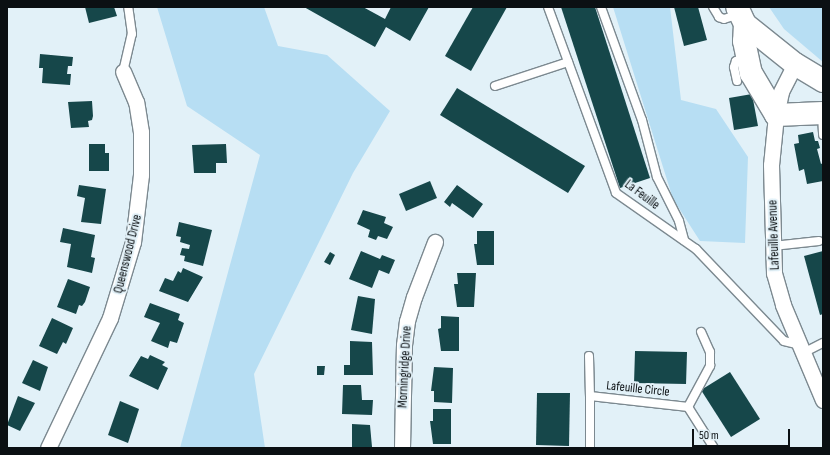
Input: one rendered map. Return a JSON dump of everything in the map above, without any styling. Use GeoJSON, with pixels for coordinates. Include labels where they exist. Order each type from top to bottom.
{"type":"FeatureCollection","features":[{"type":"Feature","properties":{"kind":"main road"},"geometry":{"type":"LineString","coordinates":[[741,15],[747,57],[751,73],[776,115],[822,113]]}},
{"type":"Feature","properties":{"kind":"main road"},"geometry":{"type":"LineString","coordinates":[[741,15],[795,64],[823,81]]}},
{"type":"Feature","properties":{"kind":"street","name":"Lafeuille Avenue"},"geometry":{"type":"LineString","coordinates":[[795,64],[781,92],[776,115],[771,165],[774,272],[783,305],[823,400]]}},
{"type":"Feature","properties":{"kind":"street","name":"Queenswood Drive"},"geometry":{"type":"LineString","coordinates":[[48,448],[110,318],[134,242],[141,182],[141,132],[136,102],[123,72]]}},
{"type":"Feature","properties":{"kind":"street","name":"Morningridge Drive"},"geometry":{"type":"LineString","coordinates":[[402,448],[404,345],[407,321],[414,297],[435,242]]}},
{"type":"Feature","properties":{"kind":"lane"},"geometry":{"type":"LineString","coordinates":[[123,72],[132,34],[128,7]]}},
{"type":"Feature","properties":{"kind":"lane","name":"La Feuille"},"geometry":{"type":"LineString","coordinates":[[548,7],[616,193],[696,249],[784,341],[801,349]]}},
{"type":"Feature","properties":{"kind":"lane"},"geometry":{"type":"LineString","coordinates":[[601,7],[642,120],[656,177],[678,221],[684,240]]}},
{"type":"Feature","properties":{"kind":"lane"},"geometry":{"type":"LineString","coordinates":[[714,7],[719,17],[724,19],[741,15]]}},
{"type":"Feature","properties":{"kind":"lane"},"geometry":{"type":"LineString","coordinates":[[737,81],[734,67],[736,61],[747,57]]}},
{"type":"Feature","properties":{"kind":"lane"},"geometry":{"type":"LineString","coordinates":[[495,86],[568,62]]}},
{"type":"Feature","properties":{"kind":"lane"},"geometry":{"type":"LineString","coordinates":[[822,113],[823,136]]}},
{"type":"Feature","properties":{"kind":"lane"},"geometry":{"type":"LineString","coordinates":[[773,246],[819,241]]}},
{"type":"Feature","properties":{"kind":"lane"},"geometry":{"type":"LineString","coordinates":[[701,332],[710,352],[710,366],[688,407],[714,448]]}},
{"type":"Feature","properties":{"kind":"lane"},"geometry":{"type":"LineString","coordinates":[[801,349],[823,343]]}},
{"type":"Feature","properties":{"kind":"lane"},"geometry":{"type":"LineString","coordinates":[[590,356],[590,396]]}},
{"type":"Feature","properties":{"kind":"lane","name":"Lafeuille Circle"},"geometry":{"type":"LineString","coordinates":[[590,448],[590,396],[688,407]]}},
{"type":"Feature","properties":{"kind":"shaded area"},"geometry":{"type":"Polygon","coordinates":[[[157,7],[264,7],[278,46],[327,55],[390,111],[353,173],[254,374],[265,448],[180,448],[260,155],[187,106],[157,7]]]}},
{"type":"Feature","properties":{"kind":"shaded area"},"geometry":{"type":"Polygon","coordinates":[[[613,7],[670,7],[681,100],[716,109],[748,157],[745,243],[700,241],[673,199],[613,7]]]}},
{"type":"Feature","properties":{"kind":"shaded area"},"geometry":{"type":"Polygon","coordinates":[[[769,7],[823,7],[823,62],[784,29],[769,7]]]}},
{"type":"Feature","properties":{"kind":"building"},"geometry":{"type":"Polygon","coordinates":[[[85,7],[114,7],[117,16],[89,23],[85,7]]]}},
{"type":"Feature","properties":{"kind":"building"},"geometry":{"type":"Polygon","coordinates":[[[304,7],[363,7],[385,19],[391,7],[429,7],[410,41],[386,27],[375,47],[304,7]]]}},
{"type":"Feature","properties":{"kind":"building"},"geometry":{"type":"Polygon","coordinates":[[[473,7],[507,7],[471,71],[445,56],[473,7]]]}},
{"type":"Feature","properties":{"kind":"building"},"geometry":{"type":"Polygon","coordinates":[[[561,7],[595,7],[650,178],[620,188],[561,7]]]}},
{"type":"Feature","properties":{"kind":"building"},"geometry":{"type":"Polygon","coordinates":[[[674,7],[698,7],[707,40],[684,46],[674,7]]]}},
{"type":"Feature","properties":{"kind":"building"},"geometry":{"type":"Polygon","coordinates":[[[40,54],[73,57],[72,66],[68,66],[67,74],[71,74],[70,85],[42,83],[43,68],[39,68],[40,54]]]}},
{"type":"Feature","properties":{"kind":"building"},"geometry":{"type":"Polygon","coordinates":[[[457,88],[585,166],[568,193],[440,115],[457,88]]]}},
{"type":"Feature","properties":{"kind":"building"},"geometry":{"type":"Polygon","coordinates":[[[752,94],[758,126],[734,130],[729,98],[752,94]]]}},
{"type":"Feature","properties":{"kind":"building"},"geometry":{"type":"Polygon","coordinates":[[[92,101],[93,116],[92,120],[88,121],[89,127],[71,128],[68,102],[92,101]]]}},
{"type":"Feature","properties":{"kind":"building"},"geometry":{"type":"Polygon","coordinates":[[[813,132],[815,141],[818,141],[820,148],[817,149],[821,164],[823,163],[823,181],[807,184],[804,169],[799,171],[794,144],[799,143],[798,135],[813,132]]]}},
{"type":"Feature","properties":{"kind":"building"},"geometry":{"type":"Polygon","coordinates":[[[89,144],[105,144],[105,153],[109,153],[109,171],[89,171],[89,144]]]}},
{"type":"Feature","properties":{"kind":"building"},"geometry":{"type":"Polygon","coordinates":[[[226,144],[227,163],[216,163],[216,173],[194,173],[192,145],[226,144]]]}},
{"type":"Feature","properties":{"kind":"building"},"geometry":{"type":"Polygon","coordinates":[[[430,181],[437,198],[406,211],[399,194],[430,181]]]}},
{"type":"Feature","properties":{"kind":"building"},"geometry":{"type":"Polygon","coordinates":[[[79,185],[106,189],[101,224],[81,222],[85,198],[77,196],[79,185]]]}},
{"type":"Feature","properties":{"kind":"building"},"geometry":{"type":"Polygon","coordinates":[[[457,185],[483,204],[473,218],[452,203],[450,207],[444,202],[457,185]]]}},
{"type":"Feature","properties":{"kind":"building"},"geometry":{"type":"Polygon","coordinates":[[[363,210],[386,217],[384,223],[393,227],[387,239],[378,236],[376,240],[368,237],[370,230],[357,224],[363,210]]]}},
{"type":"Feature","properties":{"kind":"building"},"geometry":{"type":"Polygon","coordinates":[[[179,222],[212,230],[203,266],[184,261],[185,256],[180,255],[182,248],[189,249],[190,245],[180,242],[181,237],[176,236],[179,222]]]}},
{"type":"Feature","properties":{"kind":"building"},"geometry":{"type":"Polygon","coordinates":[[[63,228],[95,235],[91,257],[95,258],[92,273],[67,267],[71,244],[60,242],[63,228]]]}},
{"type":"Feature","properties":{"kind":"building"},"geometry":{"type":"Polygon","coordinates":[[[477,231],[494,231],[494,265],[477,265],[474,244],[477,244],[477,231]]]}},
{"type":"Feature","properties":{"kind":"building"},"geometry":{"type":"Polygon","coordinates":[[[361,251],[380,259],[382,255],[395,260],[389,274],[379,270],[372,288],[349,279],[361,251]]]}},
{"type":"Feature","properties":{"kind":"building"},"geometry":{"type":"Polygon","coordinates":[[[823,251],[823,314],[820,315],[804,256],[823,251]]]}},
{"type":"Feature","properties":{"kind":"building"},"geometry":{"type":"Polygon","coordinates":[[[330,252],[335,255],[330,265],[324,262],[330,252]]]}},
{"type":"Feature","properties":{"kind":"building"},"geometry":{"type":"Polygon","coordinates":[[[183,268],[203,277],[188,302],[159,291],[165,278],[173,281],[178,271],[181,273],[183,268]]]}},
{"type":"Feature","properties":{"kind":"building"},"geometry":{"type":"Polygon","coordinates":[[[457,273],[476,273],[474,307],[457,307],[454,284],[458,284],[457,273]]]}},
{"type":"Feature","properties":{"kind":"building"},"geometry":{"type":"Polygon","coordinates":[[[68,279],[90,287],[85,302],[82,306],[79,305],[76,314],[57,307],[68,279]]]}},
{"type":"Feature","properties":{"kind":"building"},"geometry":{"type":"Polygon","coordinates":[[[358,296],[375,299],[372,334],[351,330],[358,296]]]}},
{"type":"Feature","properties":{"kind":"building"},"geometry":{"type":"Polygon","coordinates":[[[150,303],[180,314],[178,320],[184,323],[177,343],[170,341],[168,348],[151,341],[160,323],[144,317],[150,303]]]}},
{"type":"Feature","properties":{"kind":"building"},"geometry":{"type":"Polygon","coordinates":[[[441,316],[459,317],[459,351],[441,351],[438,329],[441,328],[441,316]]]}},
{"type":"Feature","properties":{"kind":"building"},"geometry":{"type":"Polygon","coordinates":[[[52,318],[73,328],[66,344],[63,342],[57,354],[39,346],[52,318]]]}},
{"type":"Feature","properties":{"kind":"building"},"geometry":{"type":"Polygon","coordinates":[[[350,341],[372,342],[373,375],[344,375],[344,365],[350,365],[350,341]]]}},
{"type":"Feature","properties":{"kind":"building"},"geometry":{"type":"Polygon","coordinates":[[[635,351],[687,352],[686,384],[634,383],[635,351]]]}},
{"type":"Feature","properties":{"kind":"building"},"geometry":{"type":"Polygon","coordinates":[[[150,355],[165,362],[162,365],[168,368],[158,390],[129,376],[141,356],[148,359],[150,355]]]}},
{"type":"Feature","properties":{"kind":"building"},"geometry":{"type":"Polygon","coordinates":[[[33,360],[48,367],[40,391],[22,383],[33,360]]]}},
{"type":"Feature","properties":{"kind":"building"},"geometry":{"type":"Polygon","coordinates":[[[317,366],[325,366],[324,375],[317,375],[317,366]]]}},
{"type":"Feature","properties":{"kind":"building"},"geometry":{"type":"Polygon","coordinates":[[[434,367],[453,368],[452,403],[434,402],[434,391],[431,391],[434,367]]]}},
{"type":"Feature","properties":{"kind":"building"},"geometry":{"type":"Polygon","coordinates":[[[730,372],[760,419],[731,437],[701,390],[730,372]]]}},
{"type":"Feature","properties":{"kind":"building"},"geometry":{"type":"Polygon","coordinates":[[[343,385],[361,385],[362,400],[373,400],[372,415],[342,414],[343,385]]]}},
{"type":"Feature","properties":{"kind":"building"},"geometry":{"type":"Polygon","coordinates":[[[537,393],[570,393],[569,446],[536,445],[537,393]]]}},
{"type":"Feature","properties":{"kind":"building"},"geometry":{"type":"Polygon","coordinates":[[[18,396],[35,403],[20,431],[7,425],[18,396]]]}},
{"type":"Feature","properties":{"kind":"building"},"geometry":{"type":"Polygon","coordinates":[[[120,401],[139,409],[128,443],[108,435],[120,401]]]}},
{"type":"Feature","properties":{"kind":"building"},"geometry":{"type":"Polygon","coordinates":[[[433,409],[451,409],[451,444],[433,444],[430,421],[433,421],[433,409]]]}},
{"type":"Feature","properties":{"kind":"building"},"geometry":{"type":"Polygon","coordinates":[[[352,424],[370,425],[372,447],[352,448],[352,424]]]}}]}
